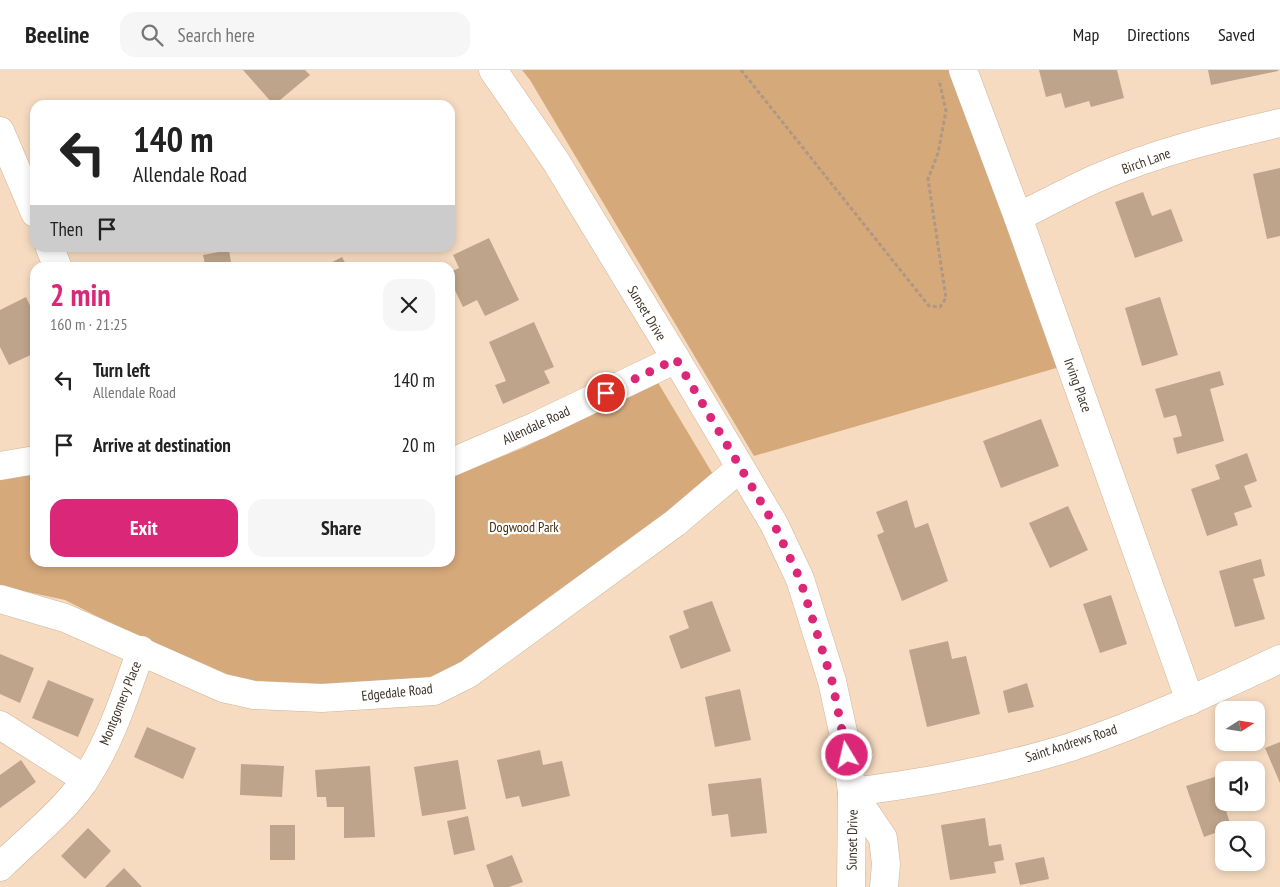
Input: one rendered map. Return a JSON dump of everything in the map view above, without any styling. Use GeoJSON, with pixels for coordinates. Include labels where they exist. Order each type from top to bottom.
{"type":"FeatureCollection","features":[{"type":"Feature","properties":{"kind":"street","name":"Sunset Drive"},"geometry":{"type":"LineString","coordinates":[[493,70],[554,160],[676,359],[774,524],[800,579],[832,681],[844,736],[852,792],[851,887]]}},
{"type":"Feature","properties":{"kind":"street","name":"Irving Place"},"geometry":{"type":"LineString","coordinates":[[950,71],[1018,217],[1190,701]]}},
{"type":"Feature","properties":{"kind":"street","name":"Birch Lane"},"geometry":{"type":"LineString","coordinates":[[1018,217],[1098,178],[1144,161],[1230,134],[1280,123]]}},
{"type":"Feature","properties":{"kind":"street"},"geometry":{"type":"LineString","coordinates":[[0,131],[30,201]]}},
{"type":"Feature","properties":{"kind":"street","name":"Allendale Road"},"geometry":{"type":"LineString","coordinates":[[455,462],[536,426],[676,359]]}},
{"type":"Feature","properties":{"kind":"street"},"geometry":{"type":"LineString","coordinates":[[0,466],[30,461]]}},
{"type":"Feature","properties":{"kind":"street","name":"Edgedale Road"},"geometry":{"type":"LineString","coordinates":[[0,598],[65,618],[223,688],[254,695],[322,698],[434,691],[468,674],[492,657],[675,523],[740,468]]}},
{"type":"Feature","properties":{"kind":"street","name":"Montgomery Place"},"geometry":{"type":"LineString","coordinates":[[0,867],[68,801],[85,779],[118,715],[140,650]]}},
{"type":"Feature","properties":{"kind":"street","name":"Saint Andrews Road"},"geometry":{"type":"LineString","coordinates":[[852,792],[903,786],[1000,766],[1062,749],[1190,701],[1280,659]]}},
{"type":"Feature","properties":{"kind":"street"},"geometry":{"type":"LineString","coordinates":[[0,725],[85,779]]}},
{"type":"Feature","properties":{"kind":"street","name":"Sunset Drive"},"geometry":{"type":"LineString","coordinates":[[852,792],[883,838],[886,864],[884,887]]}},
{"type":"Feature","properties":{"kind":"path"},"geometry":{"type":"LineString","coordinates":[[741,70],[928,306],[940,307],[946,298],[928,179],[938,153],[946,111],[950,71]]}},
{"type":"Feature","properties":{"kind":"green space"},"geometry":{"type":"Polygon","coordinates":[[[522,70],[949,70],[1070,364],[754,456],[530,80],[522,70]]]}},
{"type":"Feature","properties":{"kind":"green space","name":"Dogwood Park"},"geometry":{"type":"Polygon","coordinates":[[[657,381],[714,476],[448,675],[397,684],[283,685],[244,680],[220,672],[126,631],[65,600],[0,586],[0,479],[30,471],[30,567],[455,567],[455,475],[523,448],[657,381]]]}},
{"type":"Feature","properties":{"kind":"building"},"geometry":{"type":"Polygon","coordinates":[[[243,70],[305,70],[310,75],[280,100],[270,100],[243,70]]]}},
{"type":"Feature","properties":{"kind":"building"},"geometry":{"type":"Polygon","coordinates":[[[1039,70],[1117,70],[1124,98],[1091,107],[1089,101],[1065,108],[1061,93],[1046,97],[1039,70]]]}},
{"type":"Feature","properties":{"kind":"building"},"geometry":{"type":"Polygon","coordinates":[[[1208,70],[1278,70],[1278,71],[1211,85],[1208,70]]]}},
{"type":"Feature","properties":{"kind":"building"},"geometry":{"type":"Polygon","coordinates":[[[1280,168],[1280,236],[1267,239],[1253,174],[1280,168]]]}},
{"type":"Feature","properties":{"kind":"building"},"geometry":{"type":"Polygon","coordinates":[[[1143,192],[1152,216],[1171,209],[1183,241],[1135,258],[1115,202],[1143,192]]]}},
{"type":"Feature","properties":{"kind":"building"},"geometry":{"type":"Polygon","coordinates":[[[489,238],[519,300],[485,316],[477,300],[463,307],[455,290],[455,270],[459,268],[453,255],[489,238]]]}},
{"type":"Feature","properties":{"kind":"building"},"geometry":{"type":"Polygon","coordinates":[[[229,252],[231,262],[205,262],[203,255],[229,252]]]}},
{"type":"Feature","properties":{"kind":"building"},"geometry":{"type":"Polygon","coordinates":[[[342,257],[345,262],[332,262],[342,257]]]}},
{"type":"Feature","properties":{"kind":"building"},"geometry":{"type":"Polygon","coordinates":[[[26,297],[30,305],[30,355],[9,365],[0,347],[0,310],[26,297]]]}},
{"type":"Feature","properties":{"kind":"building"},"geometry":{"type":"Polygon","coordinates":[[[1160,297],[1178,355],[1142,366],[1125,308],[1160,297]]]}},
{"type":"Feature","properties":{"kind":"building"},"geometry":{"type":"Polygon","coordinates":[[[534,322],[554,367],[544,371],[550,383],[503,404],[495,385],[506,381],[489,342],[534,322]]]}},
{"type":"Feature","properties":{"kind":"building"},"geometry":{"type":"Polygon","coordinates":[[[1220,371],[1224,385],[1210,389],[1224,441],[1177,454],[1173,438],[1182,436],[1176,415],[1164,418],[1155,389],[1220,371]]]}},
{"type":"Feature","properties":{"kind":"building"},"geometry":{"type":"Polygon","coordinates":[[[1041,419],[1059,466],[1001,488],[983,441],[1041,419]]]}},
{"type":"Feature","properties":{"kind":"building"},"geometry":{"type":"Polygon","coordinates":[[[1247,453],[1257,481],[1244,486],[1252,507],[1234,513],[1238,525],[1207,536],[1191,489],[1220,479],[1215,465],[1247,453]]]}},
{"type":"Feature","properties":{"kind":"building"},"geometry":{"type":"Polygon","coordinates":[[[907,500],[915,528],[928,523],[948,581],[902,601],[877,535],[884,532],[876,512],[907,500]]]}},
{"type":"Feature","properties":{"kind":"building"},"geometry":{"type":"Polygon","coordinates":[[[1068,506],[1088,550],[1050,568],[1029,523],[1068,506]]]}},
{"type":"Feature","properties":{"kind":"building"},"geometry":{"type":"Polygon","coordinates":[[[1261,559],[1265,576],[1253,579],[1265,619],[1235,627],[1219,571],[1261,559]]]}},
{"type":"Feature","properties":{"kind":"building"},"geometry":{"type":"Polygon","coordinates":[[[1111,595],[1127,644],[1100,653],[1083,604],[1111,595]]]}},
{"type":"Feature","properties":{"kind":"building"},"geometry":{"type":"Polygon","coordinates":[[[712,601],[731,651],[681,669],[669,636],[689,628],[683,611],[712,601]]]}},
{"type":"Feature","properties":{"kind":"building"},"geometry":{"type":"Polygon","coordinates":[[[948,641],[952,659],[966,656],[980,714],[927,727],[909,650],[948,641]]]}},
{"type":"Feature","properties":{"kind":"building"},"geometry":{"type":"Polygon","coordinates":[[[0,654],[34,668],[20,703],[0,694],[0,654]]]}},
{"type":"Feature","properties":{"kind":"building"},"geometry":{"type":"Polygon","coordinates":[[[48,680],[94,699],[78,737],[32,718],[48,680]]]}},
{"type":"Feature","properties":{"kind":"building"},"geometry":{"type":"Polygon","coordinates":[[[1027,683],[1034,707],[1008,713],[1003,691],[1027,683]]]}},
{"type":"Feature","properties":{"kind":"building"},"geometry":{"type":"Polygon","coordinates":[[[740,689],[751,740],[715,747],[705,697],[740,689]]]}},
{"type":"Feature","properties":{"kind":"building"},"geometry":{"type":"Polygon","coordinates":[[[147,727],[196,748],[183,779],[134,757],[147,727]]]}},
{"type":"Feature","properties":{"kind":"building"},"geometry":{"type":"Polygon","coordinates":[[[1280,742],[1280,783],[1265,748],[1280,742]]]}},
{"type":"Feature","properties":{"kind":"building"},"geometry":{"type":"Polygon","coordinates":[[[540,750],[543,765],[562,761],[570,796],[522,807],[519,796],[506,799],[497,760],[540,750]]]}},
{"type":"Feature","properties":{"kind":"building"},"geometry":{"type":"Polygon","coordinates":[[[21,760],[36,782],[0,808],[0,775],[21,760]]]}},
{"type":"Feature","properties":{"kind":"building"},"geometry":{"type":"Polygon","coordinates":[[[458,760],[466,809],[422,816],[414,767],[458,760]]]}},
{"type":"Feature","properties":{"kind":"building"},"geometry":{"type":"Polygon","coordinates":[[[241,764],[284,766],[282,797],[240,795],[241,764]]]}},
{"type":"Feature","properties":{"kind":"building"},"geometry":{"type":"Polygon","coordinates":[[[370,766],[375,837],[344,838],[344,807],[327,807],[326,797],[317,797],[315,770],[370,766]]]}},
{"type":"Feature","properties":{"kind":"building"},"geometry":{"type":"Polygon","coordinates":[[[1215,777],[1215,811],[1226,811],[1229,821],[1215,821],[1215,833],[1204,837],[1186,786],[1215,777]]]}},
{"type":"Feature","properties":{"kind":"building"},"geometry":{"type":"Polygon","coordinates":[[[761,778],[767,833],[731,837],[728,814],[712,816],[708,784],[761,778]]]}},
{"type":"Feature","properties":{"kind":"building"},"geometry":{"type":"Polygon","coordinates":[[[468,816],[475,850],[454,855],[447,821],[468,816]]]}},
{"type":"Feature","properties":{"kind":"building"},"geometry":{"type":"Polygon","coordinates":[[[985,818],[989,846],[1001,844],[1004,860],[994,862],[996,873],[950,880],[941,825],[985,818]]]}},
{"type":"Feature","properties":{"kind":"building"},"geometry":{"type":"Polygon","coordinates":[[[270,825],[295,825],[295,860],[270,860],[270,825]]]}},
{"type":"Feature","properties":{"kind":"building"},"geometry":{"type":"Polygon","coordinates":[[[88,828],[111,851],[85,879],[61,856],[88,828]]]}},
{"type":"Feature","properties":{"kind":"building"},"geometry":{"type":"Polygon","coordinates":[[[512,855],[523,882],[509,887],[494,887],[486,865],[512,855]]]}},
{"type":"Feature","properties":{"kind":"building"},"geometry":{"type":"Polygon","coordinates":[[[1044,857],[1049,879],[1020,885],[1015,863],[1044,857]]]}},
{"type":"Feature","properties":{"kind":"building"},"geometry":{"type":"Polygon","coordinates":[[[124,868],[142,887],[105,887],[124,868]]]}},
{"type":"Feature","properties":{"kind":"route"},"geometry":{"type":"LineString","coordinates":[[606,393],[676,359],[774,524],[800,579],[832,681],[847,755]]}}]}
